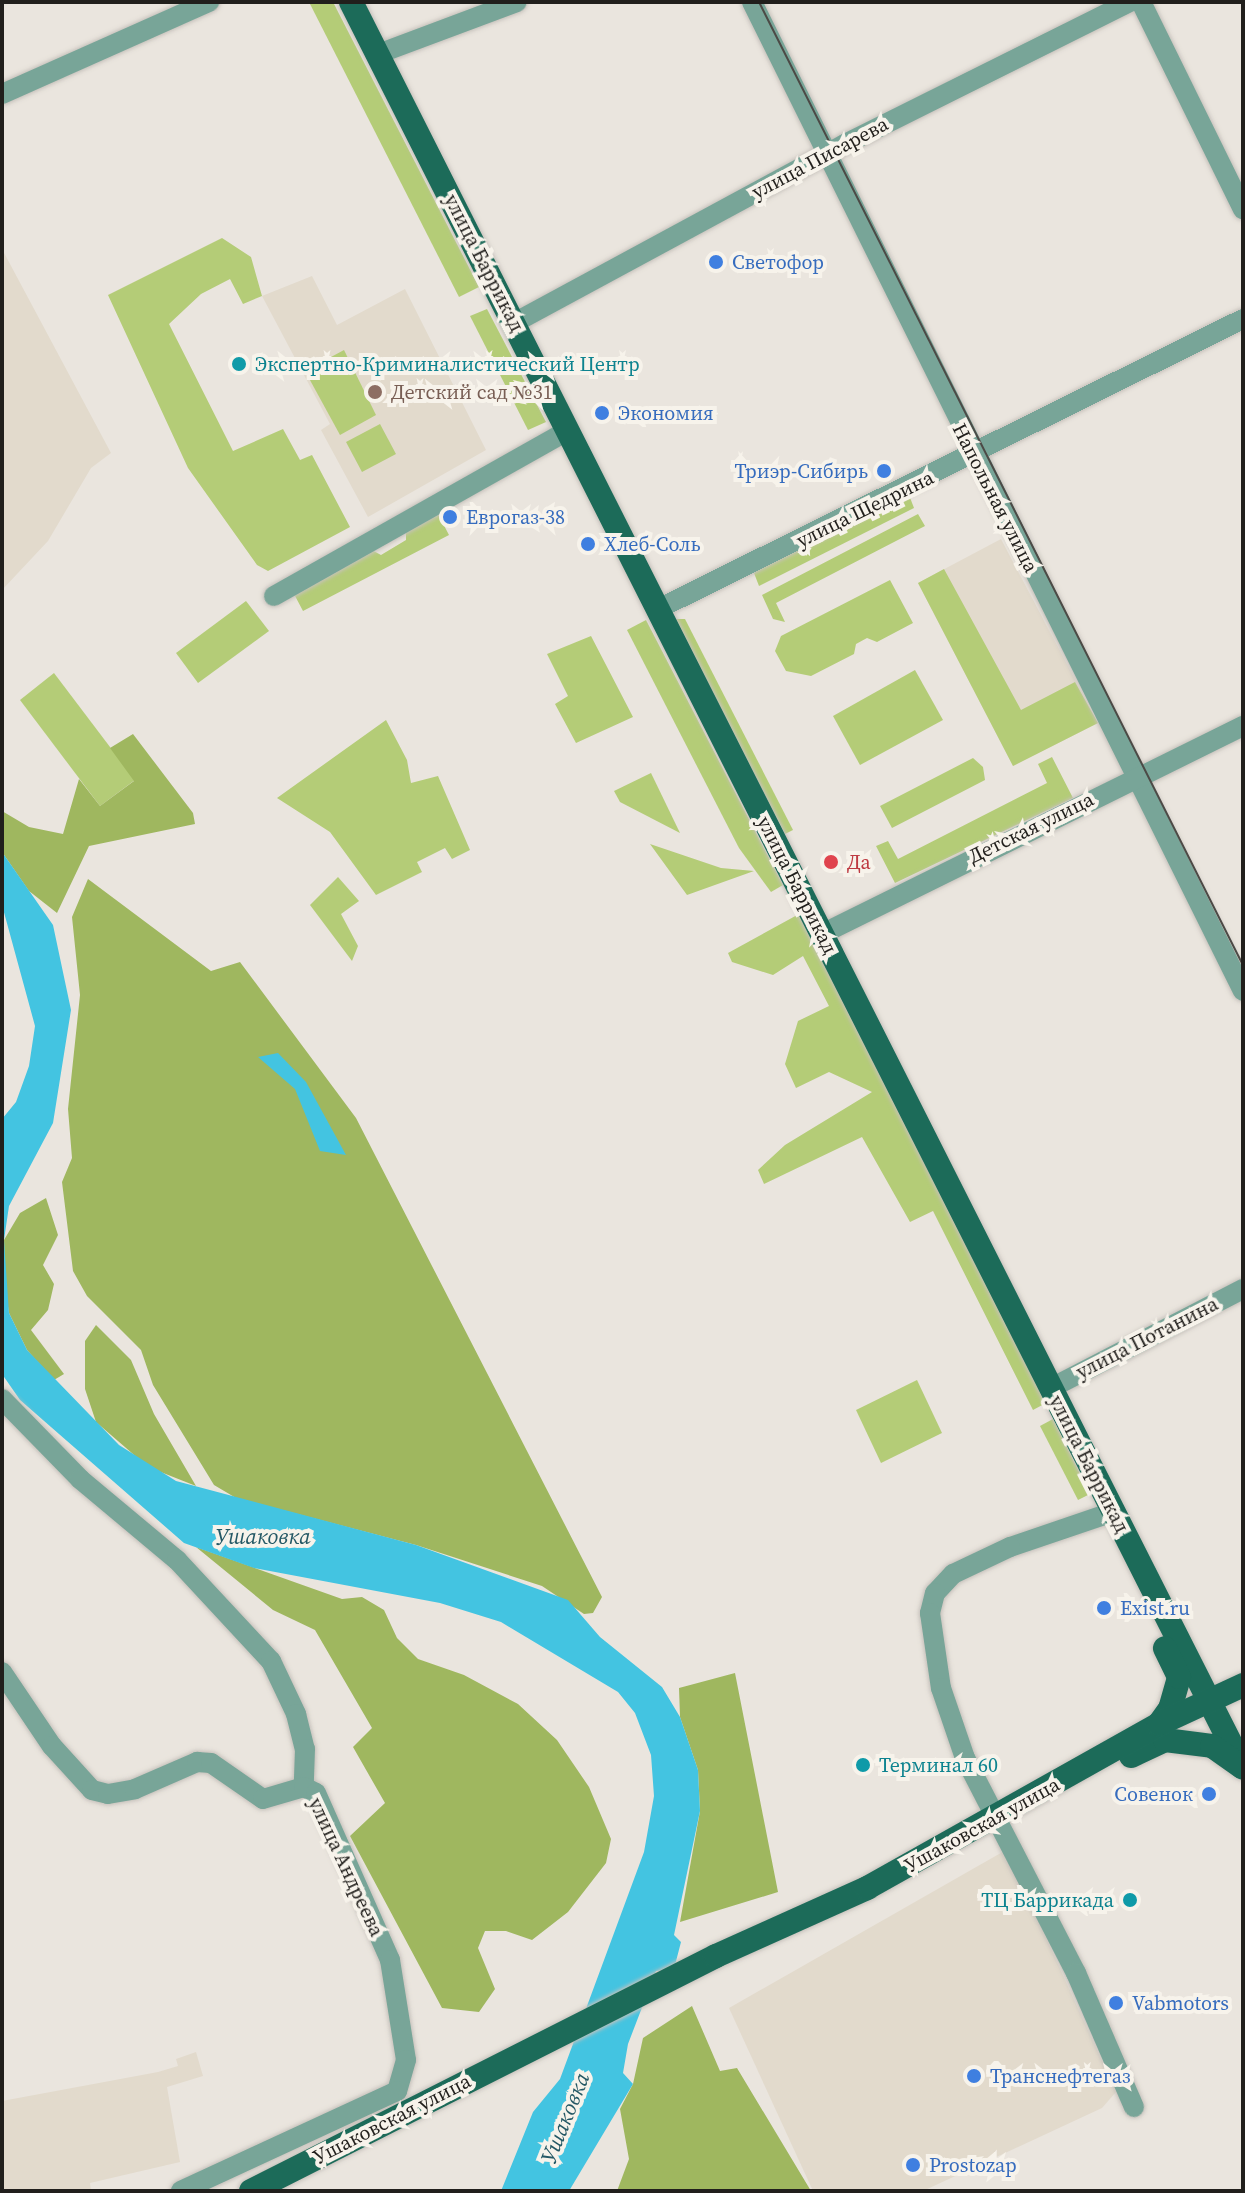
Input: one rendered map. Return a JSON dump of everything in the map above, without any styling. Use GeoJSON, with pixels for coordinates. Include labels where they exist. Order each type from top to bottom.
{"type":"FeatureCollection","features":[{"type":"Feature","properties":{"kind":"main road","name":"улица Баррикад"},"geometry":{"type":"LineString","coordinates":[[351,2],[1243,1768]]}},
{"type":"Feature","properties":{"kind":"main road"},"geometry":{"type":"LineString","coordinates":[[1113,1512],[1134,1585],[1179,1677],[1170,1709],[1159,1724]]}},
{"type":"Feature","properties":{"kind":"main road","name":"Ушаковская улица"},"geometry":{"type":"LineString","coordinates":[[251,2191],[716,1956],[867,1888],[995,1819],[1159,1724],[1243,1685]]}},
{"type":"Feature","properties":{"kind":"main road"},"geometry":{"type":"LineString","coordinates":[[995,1819],[1165,1740],[1212,1746],[1243,1768]]}},
{"type":"Feature","properties":{"kind":"street"},"geometry":{"type":"LineString","coordinates":[[2,94],[209,2]]}},
{"type":"Feature","properties":{"kind":"street"},"geometry":{"type":"LineString","coordinates":[[378,54],[517,2]]}},
{"type":"Feature","properties":{"kind":"street","name":"Напольная улица"},"geometry":{"type":"LineString","coordinates":[[752,2],[824,155],[1243,991]]}},
{"type":"Feature","properties":{"kind":"street","name":"улица Писарева"},"geometry":{"type":"LineString","coordinates":[[514,323],[824,155],[1130,2]]}},
{"type":"Feature","properties":{"kind":"street"},"geometry":{"type":"LineString","coordinates":[[1141,2],[1243,209]]}},
{"type":"Feature","properties":{"kind":"street","name":"улица Щедрина"},"geometry":{"type":"LineString","coordinates":[[658,609],[1243,319]]}},
{"type":"Feature","properties":{"kind":"street"},"geometry":{"type":"LineString","coordinates":[[274,596],[569,430]]}},
{"type":"Feature","properties":{"kind":"street","name":"Детская улица"},"geometry":{"type":"LineString","coordinates":[[822,934],[1136,776],[1243,726]]}},
{"type":"Feature","properties":{"kind":"street","name":"улица Потанина"},"geometry":{"type":"LineString","coordinates":[[1051,1388],[1243,1289]]}},
{"type":"Feature","properties":{"kind":"street"},"geometry":{"type":"LineString","coordinates":[[2,1399],[80,1479],[177,1560],[271,1661],[296,1714],[305,1749],[304,1787]]}},
{"type":"Feature","properties":{"kind":"street"},"geometry":{"type":"LineString","coordinates":[[1113,1512],[968,1565],[935,1593],[930,1613],[941,1688],[965,1758],[1076,1973],[1134,2107]]}},
{"type":"Feature","properties":{"kind":"street","name":"улица Андреева"},"geometry":{"type":"LineString","coordinates":[[2,1672],[52,1746],[92,1790],[108,1794],[135,1789],[197,1762],[211,1763],[263,1799],[304,1787],[316,1793],[390,1960],[406,2060],[397,2091],[181,2191]]}},
{"type":"Feature","properties":{"kind":"shaded area"},"geometry":{"type":"Polygon","coordinates":[[[2,249],[111,453],[91,468],[48,541],[2,590],[2,249]]]}},
{"type":"Feature","properties":{"kind":"shaded area"},"geometry":{"type":"Polygon","coordinates":[[[312,276],[337,325],[405,289],[486,450],[368,517],[321,430],[330,424],[262,296],[312,276]]]}},
{"type":"Feature","properties":{"kind":"shaded area"},"geometry":{"type":"Polygon","coordinates":[[[1001,539],[1098,723],[1013,766],[918,583],[1001,539]]]}},
{"type":"Feature","properties":{"kind":"shaded area"},"geometry":{"type":"Polygon","coordinates":[[[1006,1850],[1116,2092],[1102,2108],[923,2191],[813,2191],[729,2008],[1006,1850]]]}},
{"type":"Feature","properties":{"kind":"shaded area"},"geometry":{"type":"Polygon","coordinates":[[[196,2052],[203,2076],[167,2087],[180,2162],[90,2183],[91,2191],[2,2191],[2,2101],[158,2072],[178,2066],[176,2059],[196,2052]]]}},
{"type":"Feature","properties":{"kind":"green space"},"geometry":{"type":"Polygon","coordinates":[[[309,2],[333,2],[479,287],[459,297],[309,2]]]}},
{"type":"Feature","properties":{"kind":"green space"},"geometry":{"type":"Polygon","coordinates":[[[222,238],[251,257],[262,296],[243,304],[230,279],[201,294],[169,324],[233,451],[283,429],[300,460],[312,455],[350,527],[268,571],[257,565],[188,468],[108,295],[222,238]]]}},
{"type":"Feature","properties":{"kind":"green space"},"geometry":{"type":"Polygon","coordinates":[[[487,309],[546,422],[528,430],[470,316],[487,309]]]}},
{"type":"Feature","properties":{"kind":"green space"},"geometry":{"type":"Polygon","coordinates":[[[344,350],[376,415],[340,435],[305,371],[344,350]]]}},
{"type":"Feature","properties":{"kind":"green space"},"geometry":{"type":"Polygon","coordinates":[[[380,424],[396,454],[362,472],[346,442],[380,424]]]}},
{"type":"Feature","properties":{"kind":"green space"},"geometry":{"type":"Polygon","coordinates":[[[909,495],[914,508],[759,586],[754,573],[758,568],[909,495]]]}},
{"type":"Feature","properties":{"kind":"green space"},"geometry":{"type":"Polygon","coordinates":[[[437,512],[449,535],[303,611],[294,594],[368,548],[381,555],[406,540],[406,529],[437,512]]]}},
{"type":"Feature","properties":{"kind":"green space"},"geometry":{"type":"Polygon","coordinates":[[[918,514],[925,526],[776,603],[785,622],[773,619],[762,595],[918,514]]]}},
{"type":"Feature","properties":{"kind":"green space"},"geometry":{"type":"Polygon","coordinates":[[[944,569],[1021,710],[1075,682],[1098,723],[1013,766],[918,583],[944,569]]]}},
{"type":"Feature","properties":{"kind":"green space"},"geometry":{"type":"Polygon","coordinates":[[[890,580],[913,623],[877,642],[867,638],[856,644],[854,654],[811,676],[786,671],[775,651],[781,636],[890,580]]]}},
{"type":"Feature","properties":{"kind":"green space"},"geometry":{"type":"Polygon","coordinates":[[[246,601],[269,631],[198,683],[176,653],[246,601]]]}},
{"type":"Feature","properties":{"kind":"green space"},"geometry":{"type":"Polygon","coordinates":[[[675,619],[685,619],[793,830],[785,834],[675,619]]]}},
{"type":"Feature","properties":{"kind":"green space"},"geometry":{"type":"Polygon","coordinates":[[[646,620],[783,885],[771,892],[739,848],[627,630],[646,620]]]}},
{"type":"Feature","properties":{"kind":"green space"},"geometry":{"type":"Polygon","coordinates":[[[591,636],[633,717],[576,743],[555,704],[568,696],[547,654],[591,636]]]}},
{"type":"Feature","properties":{"kind":"green space"},"geometry":{"type":"Polygon","coordinates":[[[915,670],[943,720],[860,765],[833,716],[915,670]]]}},
{"type":"Feature","properties":{"kind":"green space"},"geometry":{"type":"Polygon","coordinates":[[[54,673],[135,780],[100,806],[20,700],[54,673]]]}},
{"type":"Feature","properties":{"kind":"green space"},"geometry":{"type":"Polygon","coordinates":[[[386,720],[407,760],[411,783],[438,776],[470,850],[452,859],[445,848],[417,862],[422,872],[376,895],[330,832],[277,798],[386,720]]]}},
{"type":"Feature","properties":{"kind":"green space"},"geometry":{"type":"Polygon","coordinates":[[[133,734],[193,813],[195,824],[89,846],[57,913],[29,891],[2,852],[2,811],[29,827],[63,834],[79,779],[100,806],[134,781],[110,748],[133,734]]]}},
{"type":"Feature","properties":{"kind":"green space"},"geometry":{"type":"Polygon","coordinates":[[[1052,757],[1073,798],[895,883],[876,846],[888,841],[898,859],[1047,783],[1038,764],[1052,757]]]}},
{"type":"Feature","properties":{"kind":"green space"},"geometry":{"type":"Polygon","coordinates":[[[973,758],[983,767],[985,780],[892,828],[880,806],[973,758]]]}},
{"type":"Feature","properties":{"kind":"green space"},"geometry":{"type":"Polygon","coordinates":[[[651,773],[680,833],[620,802],[614,791],[651,773]]]}},
{"type":"Feature","properties":{"kind":"green space"},"geometry":{"type":"Polygon","coordinates":[[[650,844],[721,868],[754,871],[687,895],[650,844]]]}},
{"type":"Feature","properties":{"kind":"green space"},"geometry":{"type":"Polygon","coordinates":[[[338,877],[359,901],[341,914],[358,946],[352,961],[310,905],[338,877]]]}},
{"type":"Feature","properties":{"kind":"green space"},"geometry":{"type":"Polygon","coordinates":[[[88,879],[211,971],[240,962],[356,1118],[602,1597],[593,1613],[584,1614],[542,1586],[416,1545],[236,1498],[214,1485],[153,1385],[141,1350],[87,1296],[73,1271],[62,1182],[72,1158],[68,1109],[80,995],[72,917],[88,879]]]}},
{"type":"Feature","properties":{"kind":"green space"},"geometry":{"type":"Polygon","coordinates":[[[799,914],[1046,1403],[1033,1410],[933,1211],[910,1222],[862,1137],[764,1184],[758,1170],[785,1145],[872,1092],[829,1072],[796,1088],[785,1064],[798,1021],[829,1006],[803,956],[773,975],[732,962],[728,953],[799,914]]]}},
{"type":"Feature","properties":{"kind":"green space"},"geometry":{"type":"Polygon","coordinates":[[[46,1198],[58,1235],[43,1265],[54,1284],[48,1310],[31,1330],[64,1374],[54,1380],[27,1350],[9,1313],[3,1274],[4,1240],[20,1213],[46,1198]]]}},
{"type":"Feature","properties":{"kind":"green space"},"geometry":{"type":"Polygon","coordinates":[[[96,1325],[131,1360],[154,1414],[196,1486],[148,1467],[96,1422],[85,1389],[85,1341],[96,1325]]]}},
{"type":"Feature","properties":{"kind":"green space"},"geometry":{"type":"Polygon","coordinates":[[[917,1380],[942,1433],[881,1463],[856,1410],[917,1380]]]}},
{"type":"Feature","properties":{"kind":"green space"},"geometry":{"type":"Polygon","coordinates":[[[1053,1419],[1090,1494],[1078,1500],[1040,1426],[1053,1419]]]}},
{"type":"Feature","properties":{"kind":"green space"},"geometry":{"type":"Polygon","coordinates":[[[196,1547],[342,1599],[362,1597],[384,1610],[397,1638],[418,1659],[464,1675],[518,1704],[557,1740],[589,1787],[611,1839],[606,1863],[568,1912],[532,1940],[506,1931],[485,1931],[478,1948],[495,1989],[479,2012],[442,2008],[350,1836],[385,1803],[353,1747],[372,1728],[315,1630],[273,1610],[196,1547]]]}},
{"type":"Feature","properties":{"kind":"green space"},"geometry":{"type":"Polygon","coordinates":[[[735,1673],[778,1892],[680,1922],[700,1811],[698,1770],[680,1717],[679,1688],[735,1673]]]}},
{"type":"Feature","properties":{"kind":"green space"},"geometry":{"type":"Polygon","coordinates":[[[692,2006],[720,2071],[737,2068],[811,2191],[617,2191],[629,2159],[620,2109],[633,2084],[643,2038],[692,2006]]]}},
{"type":"Feature","properties":{"kind":"water","name":"Ушаковка"},"geometry":{"type":"Polygon","coordinates":[[[2,852],[53,925],[71,1010],[53,1123],[9,1206],[4,1240],[9,1313],[27,1350],[119,1445],[176,1481],[416,1545],[568,1600],[600,1637],[662,1687],[680,1717],[698,1770],[700,1811],[674,1935],[681,1942],[674,1969],[656,1971],[628,2044],[623,2073],[633,2084],[569,2191],[501,2191],[533,2112],[560,2079],[644,1852],[654,1796],[651,1755],[635,1713],[618,1692],[501,1622],[440,1603],[254,1568],[184,1543],[20,1400],[2,1374],[2,1119],[16,1102],[29,1066],[35,1026],[2,905],[2,852]]]}},
{"type":"Feature","properties":{"kind":"water"},"geometry":{"type":"Polygon","coordinates":[[[278,1053],[306,1082],[346,1155],[320,1151],[295,1089],[258,1057],[278,1053]]]}},
{"type":"Feature","properties":{"kind":"tram line"},"geometry":{"type":"LineString","coordinates":[[759,2],[1243,965]]}},
{"type":"Feature","properties":{"kind":"place","name":"Светофор"},"geometry":{"type":"Point","coordinates":[716,262]}},
{"type":"Feature","properties":{"kind":"place","name":"Экспертно-Криминалистический Центр"},"geometry":{"type":"Point","coordinates":[239,364]}},
{"type":"Feature","properties":{"kind":"place","name":"Детский сад №31"},"geometry":{"type":"Point","coordinates":[375,392]}},
{"type":"Feature","properties":{"kind":"place","name":"Экономия"},"geometry":{"type":"Point","coordinates":[602,413]}},
{"type":"Feature","properties":{"kind":"place","name":"Триэр-Сибирь"},"geometry":{"type":"Point","coordinates":[884,471]}},
{"type":"Feature","properties":{"kind":"place","name":"Еврогаз-38"},"geometry":{"type":"Point","coordinates":[450,517]}},
{"type":"Feature","properties":{"kind":"place","name":"Хлеб-Соль"},"geometry":{"type":"Point","coordinates":[588,544]}},
{"type":"Feature","properties":{"kind":"place","name":"Да"},"geometry":{"type":"Point","coordinates":[831,862]}},
{"type":"Feature","properties":{"kind":"place","name":"Exist.ru"},"geometry":{"type":"Point","coordinates":[1104,1608]}},
{"type":"Feature","properties":{"kind":"place","name":"Терминал 60"},"geometry":{"type":"Point","coordinates":[863,1765]}},
{"type":"Feature","properties":{"kind":"place","name":"Совенок"},"geometry":{"type":"Point","coordinates":[1209,1794]}},
{"type":"Feature","properties":{"kind":"place","name":"ТЦ Баррикада"},"geometry":{"type":"Point","coordinates":[1130,1900]}},
{"type":"Feature","properties":{"kind":"place","name":"Vabmotors"},"geometry":{"type":"Point","coordinates":[1116,2003]}},
{"type":"Feature","properties":{"kind":"place","name":"Транснефтегаз"},"geometry":{"type":"Point","coordinates":[974,2076]}},
{"type":"Feature","properties":{"kind":"place","name":"Prostozap"},"geometry":{"type":"Point","coordinates":[913,2165]}}]}
